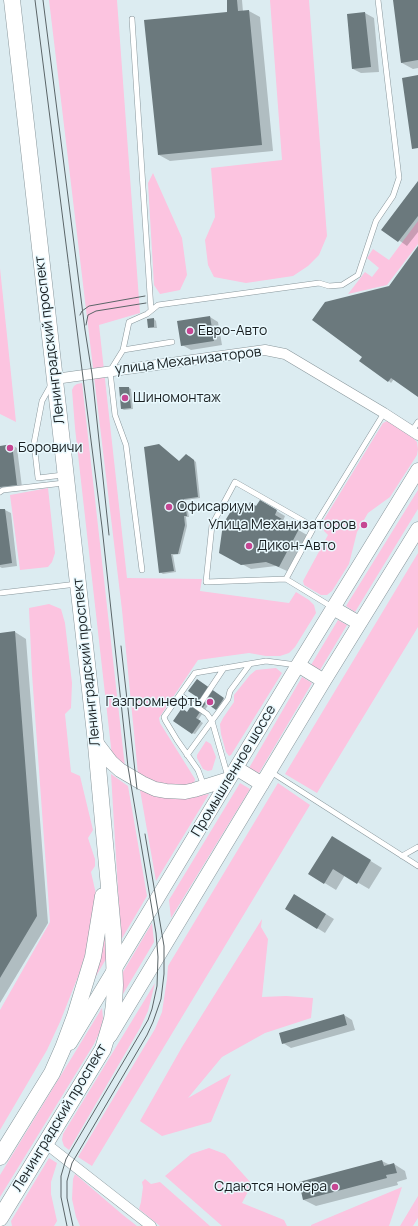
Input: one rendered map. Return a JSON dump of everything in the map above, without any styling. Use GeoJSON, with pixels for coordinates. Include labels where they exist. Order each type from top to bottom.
{"type":"FeatureCollection","features":[{"type":"Feature","properties":{"kind":"main road","name":"Ленинградский проспект"},"geometry":{"type":"LineString","coordinates":[[0,1218],[103,1048],[112,1019],[114,1004],[113,931],[104,824],[12,0]]}},
{"type":"Feature","properties":{"kind":"main road","name":"Промышленное шоссе"},"geometry":{"type":"LineString","coordinates":[[52,1073],[298,665],[418,470]]}},
{"type":"Feature","properties":{"kind":"main road"},"geometry":{"type":"LineString","coordinates":[[103,1048],[359,623],[418,529]]}},
{"type":"Feature","properties":{"kind":"main road"},"geometry":{"type":"LineString","coordinates":[[333,608],[359,623]]}},
{"type":"Feature","properties":{"kind":"main road"},"geometry":{"type":"LineString","coordinates":[[298,665],[324,681]]}},
{"type":"Feature","properties":{"kind":"main road"},"geometry":{"type":"LineString","coordinates":[[95,741],[111,762],[127,776],[155,788],[176,792],[194,790],[205,787],[233,774],[262,784]]}},
{"type":"Feature","properties":{"kind":"main road","name":"Ленинградский проспект"},"geometry":{"type":"LineString","coordinates":[[0,1157],[52,1073],[75,1016],[93,957],[103,899],[104,824]]}},
{"type":"Feature","properties":{"kind":"street","name":"улица Механизаторов"},"geometry":{"type":"LineString","coordinates":[[55,379],[266,350],[286,354],[415,433]]}},
{"type":"Feature","properties":{"kind":"street"},"geometry":{"type":"LineString","coordinates":[[45,1143],[151,1226]]}},
{"type":"Feature","properties":{"kind":"lane"},"geometry":{"type":"LineString","coordinates":[[142,570],[126,445],[115,415],[110,371],[122,350],[129,322],[147,314],[158,305],[319,283],[329,286],[342,285],[358,275],[376,222],[392,196],[398,178],[378,0]]}},
{"type":"Feature","properties":{"kind":"lane"},"geometry":{"type":"LineString","coordinates":[[132,19],[151,310]]}},
{"type":"Feature","properties":{"kind":"lane"},"geometry":{"type":"LineString","coordinates":[[122,350],[172,342]]}},
{"type":"Feature","properties":{"kind":"lane"},"geometry":{"type":"LineString","coordinates":[[55,379],[42,401],[34,443],[38,478],[66,479]]}},
{"type":"Feature","properties":{"kind":"lane"},"geometry":{"type":"LineString","coordinates":[[286,579],[314,527],[384,413]]}},
{"type":"Feature","properties":{"kind":"lane"},"geometry":{"type":"LineString","coordinates":[[415,433],[418,422]]}},
{"type":"Feature","properties":{"kind":"lane"},"geometry":{"type":"LineString","coordinates":[[0,492],[66,479]]}},
{"type":"Feature","properties":{"kind":"lane"},"geometry":{"type":"LineString","coordinates":[[314,527],[235,482],[212,525],[206,582],[286,579],[333,608]]}},
{"type":"Feature","properties":{"kind":"lane"},"geometry":{"type":"LineString","coordinates":[[0,593],[78,584]]}},
{"type":"Feature","properties":{"kind":"lane"},"geometry":{"type":"LineString","coordinates":[[205,787],[198,770],[164,717],[195,672],[266,661],[298,665]]}},
{"type":"Feature","properties":{"kind":"lane"},"geometry":{"type":"LineString","coordinates":[[187,755],[228,698],[230,691],[250,664]]}},
{"type":"Feature","properties":{"kind":"lane"},"geometry":{"type":"LineString","coordinates":[[198,707],[224,668]]}},
{"type":"Feature","properties":{"kind":"lane"},"geometry":{"type":"LineString","coordinates":[[180,695],[207,714],[212,721],[223,757],[233,774]]}},
{"type":"Feature","properties":{"kind":"lane"},"geometry":{"type":"LineString","coordinates":[[223,757],[233,774]]}},
{"type":"Feature","properties":{"kind":"lane"},"geometry":{"type":"LineString","coordinates":[[270,771],[418,866]]}},
{"type":"Feature","properties":{"kind":"lane"},"geometry":{"type":"LineString","coordinates":[[402,856],[418,847]]}},
{"type":"Feature","properties":{"kind":"shaded area"},"geometry":{"type":"Polygon","coordinates":[[[49,0],[117,0],[140,313],[99,325],[127,578],[202,579],[200,591],[289,603],[296,592],[314,605],[316,613],[295,647],[289,653],[280,656],[266,656],[249,653],[198,660],[159,718],[160,723],[195,779],[194,784],[177,786],[163,785],[138,774],[122,610],[49,0]]]}},
{"type":"Feature","properties":{"kind":"shaded area"},"geometry":{"type":"Polygon","coordinates":[[[270,0],[309,0],[327,236],[319,255],[308,266],[293,276],[246,283],[214,277],[208,265],[205,240],[215,217],[211,168],[282,160],[270,0]]]}},
{"type":"Feature","properties":{"kind":"shaded area"},"geometry":{"type":"Polygon","coordinates":[[[153,173],[182,238],[187,275],[180,290],[160,294],[154,285],[148,183],[153,173]]]}},
{"type":"Feature","properties":{"kind":"shaded area"},"geometry":{"type":"Polygon","coordinates":[[[418,221],[418,244],[387,285],[348,294],[365,272],[372,277],[379,268],[367,258],[373,249],[389,260],[418,221]]]}},
{"type":"Feature","properties":{"kind":"shaded area"},"geometry":{"type":"Polygon","coordinates":[[[0,268],[16,422],[0,414],[0,268]]]}},
{"type":"Feature","properties":{"kind":"shaded area"},"geometry":{"type":"Polygon","coordinates":[[[82,383],[125,767],[112,756],[75,428],[72,390],[74,386],[82,383]]]}},
{"type":"Feature","properties":{"kind":"shaded area"},"geometry":{"type":"Polygon","coordinates":[[[387,421],[417,442],[417,455],[390,497],[368,513],[357,532],[349,564],[332,591],[327,595],[321,595],[304,585],[303,581],[328,535],[324,531],[323,521],[383,423],[387,421]]]}},
{"type":"Feature","properties":{"kind":"shaded area"},"geometry":{"type":"Polygon","coordinates":[[[48,488],[55,553],[52,562],[48,567],[20,570],[10,495],[48,488]]]}},
{"type":"Feature","properties":{"kind":"shaded area"},"geometry":{"type":"Polygon","coordinates":[[[418,490],[418,509],[355,612],[346,606],[418,490]]]}},
{"type":"Feature","properties":{"kind":"shaded area"},"geometry":{"type":"Polygon","coordinates":[[[418,553],[418,627],[317,793],[285,774],[418,553]]]}},
{"type":"Feature","properties":{"kind":"shaded area"},"geometry":{"type":"Polygon","coordinates":[[[49,604],[61,609],[65,623],[72,683],[71,708],[65,714],[71,772],[80,776],[93,830],[88,838],[95,859],[95,866],[91,872],[96,894],[86,951],[79,974],[60,1022],[47,1050],[0,1130],[0,1010],[50,922],[32,674],[29,608],[49,604]]]}},
{"type":"Feature","properties":{"kind":"shaded area"},"geometry":{"type":"Polygon","coordinates":[[[338,620],[347,625],[320,670],[311,665],[338,620]]]}},
{"type":"Feature","properties":{"kind":"shaded area"},"geometry":{"type":"Polygon","coordinates":[[[276,668],[282,673],[229,756],[226,752],[220,724],[234,702],[234,695],[250,675],[256,670],[276,668]]]}},
{"type":"Feature","properties":{"kind":"shaded area"},"geometry":{"type":"Polygon","coordinates":[[[302,677],[312,683],[259,773],[249,768],[302,677]]]}},
{"type":"Feature","properties":{"kind":"shaded area"},"geometry":{"type":"Polygon","coordinates":[[[206,741],[211,744],[216,757],[212,770],[208,771],[203,769],[197,758],[197,755],[206,741]]]}},
{"type":"Feature","properties":{"kind":"shaded area"},"geometry":{"type":"Polygon","coordinates":[[[111,774],[128,786],[147,896],[121,940],[111,774]]]}},
{"type":"Feature","properties":{"kind":"shaded area"},"geometry":{"type":"Polygon","coordinates":[[[240,783],[250,789],[171,918],[169,900],[240,783]]]}},
{"type":"Feature","properties":{"kind":"shaded area"},"geometry":{"type":"Polygon","coordinates":[[[278,783],[310,805],[92,1166],[78,1157],[155,1029],[162,1012],[168,966],[278,783]]]}},
{"type":"Feature","properties":{"kind":"shaded area"},"geometry":{"type":"Polygon","coordinates":[[[140,790],[159,796],[174,798],[188,798],[209,794],[156,881],[140,790]]]}},
{"type":"Feature","properties":{"kind":"shaded area"},"geometry":{"type":"Polygon","coordinates":[[[262,919],[261,927],[268,939],[262,997],[286,996],[313,998],[311,1018],[265,1033],[222,1057],[188,1098],[231,1074],[211,1122],[162,1136],[140,1121],[182,1047],[262,919]]]}},
{"type":"Feature","properties":{"kind":"shaded area"},"geometry":{"type":"Polygon","coordinates":[[[152,923],[154,942],[123,994],[123,972],[152,923]]]}},
{"type":"Feature","properties":{"kind":"shaded area"},"geometry":{"type":"Polygon","coordinates":[[[107,924],[106,959],[92,983],[107,924]]]}},
{"type":"Feature","properties":{"kind":"shaded area"},"geometry":{"type":"Polygon","coordinates":[[[155,983],[148,1011],[140,1028],[69,1150],[64,1146],[62,1140],[63,1134],[155,983]]]}},
{"type":"Feature","properties":{"kind":"shaded area"},"geometry":{"type":"Polygon","coordinates":[[[102,1008],[103,1018],[100,1031],[94,1044],[0,1197],[0,1175],[102,1008]]]}},
{"type":"Feature","properties":{"kind":"shaded area"},"geometry":{"type":"Polygon","coordinates":[[[209,1148],[225,1154],[252,1184],[242,1203],[284,1220],[287,1226],[222,1226],[165,1176],[191,1154],[209,1148]]]}},
{"type":"Feature","properties":{"kind":"shaded area"},"geometry":{"type":"Polygon","coordinates":[[[49,1158],[57,1163],[51,1182],[51,1194],[57,1221],[54,1226],[12,1226],[11,1221],[49,1158]]]}},
{"type":"Feature","properties":{"kind":"shaded area"},"geometry":{"type":"Polygon","coordinates":[[[75,1174],[137,1226],[80,1226],[76,1217],[72,1199],[73,1179],[75,1174]]]}},
{"type":"Feature","properties":{"kind":"shaded area"},"geometry":{"type":"Polygon","coordinates":[[[145,1179],[151,1184],[160,1182],[210,1226],[160,1226],[139,1209],[143,1187],[142,1182],[145,1179]]]}},
{"type":"Feature","properties":{"kind":"shaded area"},"geometry":{"type":"Polygon","coordinates":[[[402,1187],[389,1226],[311,1226],[311,1225],[402,1187]]]}},
{"type":"Feature","properties":{"kind":"shaded area"},"geometry":{"type":"Polygon","coordinates":[[[418,1196],[418,1218],[413,1226],[400,1226],[418,1196]]]}},
{"type":"Feature","properties":{"kind":"building"},"geometry":{"type":"Polygon","coordinates":[[[227,0],[237,0],[238,11],[249,10],[262,145],[158,155],[144,20],[227,12],[227,0]]]}},
{"type":"Feature","properties":{"kind":"building"},"geometry":{"type":"Polygon","coordinates":[[[393,0],[418,0],[418,60],[401,63],[393,0]]]}},
{"type":"Feature","properties":{"kind":"building"},"geometry":{"type":"Polygon","coordinates":[[[365,12],[371,67],[352,69],[347,14],[365,12]]]}},
{"type":"Feature","properties":{"kind":"building"},"geometry":{"type":"Polygon","coordinates":[[[418,75],[418,148],[412,149],[402,78],[418,75]]]}},
{"type":"Feature","properties":{"kind":"building"},"geometry":{"type":"Polygon","coordinates":[[[418,181],[418,216],[398,242],[381,230],[418,181]]]}},
{"type":"Feature","properties":{"kind":"building"},"geometry":{"type":"Polygon","coordinates":[[[418,246],[418,397],[391,378],[388,382],[359,361],[362,357],[312,320],[325,302],[389,286],[418,246]]]}},
{"type":"Feature","properties":{"kind":"building"},"geometry":{"type":"Polygon","coordinates":[[[210,316],[214,341],[181,346],[177,321],[210,316]]]}},
{"type":"Feature","properties":{"kind":"building"},"geometry":{"type":"Polygon","coordinates":[[[154,318],[154,327],[148,328],[147,319],[154,318]]]}},
{"type":"Feature","properties":{"kind":"building","name":"Шиномонтаж"},"geometry":{"type":"Polygon","coordinates":[[[119,387],[129,387],[131,408],[121,409],[119,387]]]}},
{"type":"Feature","properties":{"kind":"building"},"geometry":{"type":"Polygon","coordinates":[[[12,444],[17,485],[0,487],[0,446],[12,444]]]}},
{"type":"Feature","properties":{"kind":"building","name":"Офисариум"},"geometry":{"type":"Polygon","coordinates":[[[159,444],[179,461],[186,454],[194,460],[198,497],[184,499],[187,516],[184,516],[185,525],[178,554],[171,554],[174,571],[159,573],[144,447],[159,444]]]}},
{"type":"Feature","properties":{"kind":"building"},"geometry":{"type":"Polygon","coordinates":[[[260,500],[277,510],[275,515],[299,529],[279,567],[266,562],[241,565],[219,553],[223,524],[236,503],[247,510],[250,502],[256,506],[260,500]]]}},
{"type":"Feature","properties":{"kind":"building"},"geometry":{"type":"Polygon","coordinates":[[[0,509],[5,509],[12,563],[0,565],[0,509]]]}},
{"type":"Feature","properties":{"kind":"building"},"geometry":{"type":"Polygon","coordinates":[[[15,631],[37,916],[0,978],[0,633],[15,631]]]}},
{"type":"Feature","properties":{"kind":"building"},"geometry":{"type":"Polygon","coordinates":[[[197,679],[224,698],[216,710],[206,703],[196,718],[201,721],[192,734],[173,721],[182,708],[187,712],[197,697],[188,691],[197,679]]]}},
{"type":"Feature","properties":{"kind":"building"},"geometry":{"type":"Polygon","coordinates":[[[332,836],[371,860],[357,884],[333,869],[324,884],[308,874],[332,836]]]}},
{"type":"Feature","properties":{"kind":"building"},"geometry":{"type":"Polygon","coordinates":[[[294,894],[326,914],[317,929],[285,909],[294,894]]]}},
{"type":"Feature","properties":{"kind":"building"},"geometry":{"type":"Polygon","coordinates":[[[344,1014],[347,1025],[282,1044],[279,1033],[344,1014]]]}},
{"type":"Feature","properties":{"kind":"building"},"geometry":{"type":"Polygon","coordinates":[[[382,1160],[384,1166],[394,1163],[397,1173],[386,1175],[387,1178],[303,1200],[299,1182],[382,1160]]]}},
{"type":"Feature","properties":{"kind":"tram line"},"geometry":{"type":"LineString","coordinates":[[35,0],[102,527],[128,767],[156,933],[158,957],[157,986],[148,1020],[66,1159],[61,1176],[61,1197],[67,1226]]}},
{"type":"Feature","properties":{"kind":"tram line"},"geometry":{"type":"LineString","coordinates":[[43,0],[85,330],[92,374],[109,535]]}},
{"type":"Feature","properties":{"kind":"tram line"},"geometry":{"type":"LineString","coordinates":[[80,315],[82,311],[89,306],[145,296]]}},
{"type":"Feature","properties":{"kind":"tram line"},"geometry":{"type":"LineString","coordinates":[[86,325],[88,315],[96,311],[146,303]]}},
{"type":"Feature","properties":{"kind":"tram line"},"geometry":{"type":"LineString","coordinates":[[121,646],[137,789]]}},
{"type":"Feature","properties":{"kind":"tram line"},"geometry":{"type":"LineString","coordinates":[[73,1226],[67,1198],[67,1181],[72,1163],[147,1035],[161,999],[164,974],[164,946],[145,834]]}},
{"type":"Feature","properties":{"kind":"place","name":"Евро-Авто"},"geometry":{"type":"Point","coordinates":[190,331]}},
{"type":"Feature","properties":{"kind":"place","name":"Шиномонтаж"},"geometry":{"type":"Point","coordinates":[125,398]}},
{"type":"Feature","properties":{"kind":"place","name":"Боровичи"},"geometry":{"type":"Point","coordinates":[10,448]}},
{"type":"Feature","properties":{"kind":"place","name":"Офисариум"},"geometry":{"type":"Point","coordinates":[169,507]}},
{"type":"Feature","properties":{"kind":"place","name":"Улица Механизаторов"},"geometry":{"type":"Point","coordinates":[364,525]}},
{"type":"Feature","properties":{"kind":"place","name":"Дикон-Авто"},"geometry":{"type":"Point","coordinates":[249,546]}},
{"type":"Feature","properties":{"kind":"place","name":"Газпромнефть"},"geometry":{"type":"Point","coordinates":[210,702]}},
{"type":"Feature","properties":{"kind":"place","name":"Сдаются номера"},"geometry":{"type":"Point","coordinates":[335,1187]}}]}
